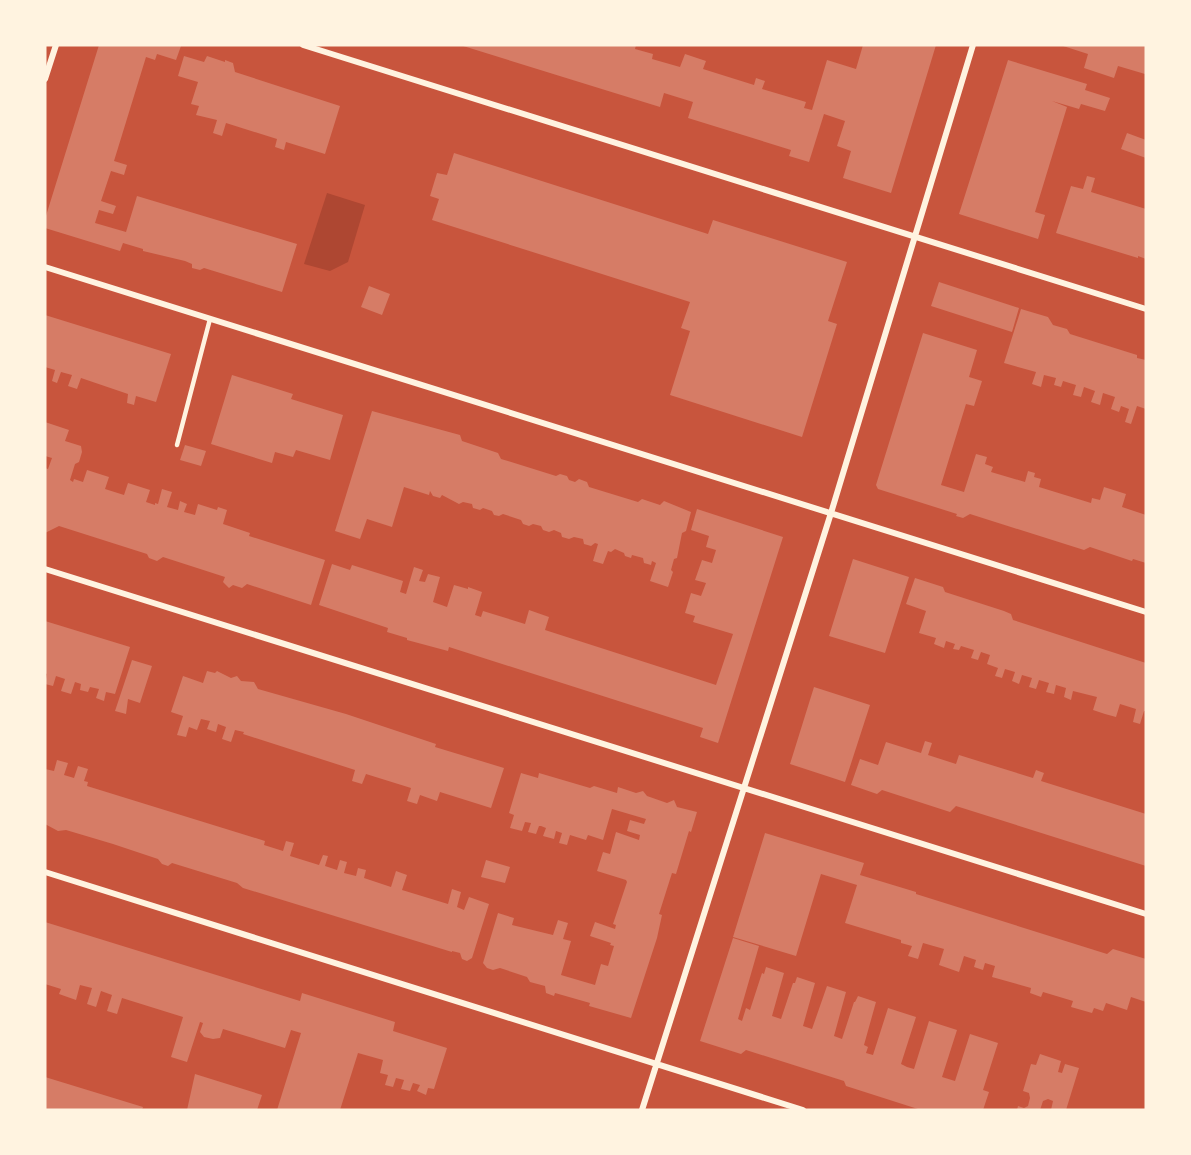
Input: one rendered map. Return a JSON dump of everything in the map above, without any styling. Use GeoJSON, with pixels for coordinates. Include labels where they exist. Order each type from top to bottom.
{"type":"FeatureCollection","features":[{"type":"Feature","properties":{"kind":"street"},"geometry":{"type":"LineString","coordinates":[[45,79],[56,45]]}},
{"type":"Feature","properties":{"kind":"street"},"geometry":{"type":"LineString","coordinates":[[303,45],[1146,309]]}},
{"type":"Feature","properties":{"kind":"street"},"geometry":{"type":"LineString","coordinates":[[642,1110],[831,513],[973,45]]}},
{"type":"Feature","properties":{"kind":"street"},"geometry":{"type":"LineString","coordinates":[[45,267],[1146,612]]}},
{"type":"Feature","properties":{"kind":"street"},"geometry":{"type":"LineString","coordinates":[[45,569],[1146,914]]}},
{"type":"Feature","properties":{"kind":"street"},"geometry":{"type":"LineString","coordinates":[[45,872],[803,1110]]}},
{"type":"Feature","properties":{"kind":"lane"},"geometry":{"type":"LineString","coordinates":[[177,446],[210,319]]}},
{"type":"Feature","properties":{"kind":"shaded area"},"geometry":{"type":"Polygon","coordinates":[[[327,193],[365,205],[348,262],[330,271],[304,264],[327,193]]]}},
{"type":"Feature","properties":{"kind":"building"},"geometry":{"type":"Polygon","coordinates":[[[99,45],[181,46],[176,60],[157,54],[155,60],[146,57],[114,161],[127,165],[124,175],[111,171],[101,201],[116,206],[113,214],[99,210],[95,223],[126,232],[137,196],[297,244],[282,292],[204,268],[200,270],[192,268],[192,264],[185,261],[143,251],[143,249],[123,243],[120,251],[45,228],[45,219],[99,45]]]}},
{"type":"Feature","properties":{"kind":"building"},"geometry":{"type":"Polygon","coordinates":[[[460,45],[636,45],[635,49],[653,54],[652,59],[680,67],[685,54],[706,61],[703,69],[754,85],[756,78],[765,81],[762,89],[806,102],[804,108],[812,110],[827,60],[856,69],[863,45],[936,45],[891,193],[843,178],[851,151],[837,146],[845,121],[824,114],[809,162],[789,156],[791,150],[688,118],[693,102],[664,93],[660,107],[460,45]]]}},
{"type":"Feature","properties":{"kind":"building"},"geometry":{"type":"Polygon","coordinates":[[[1060,45],[1146,45],[1145,74],[1118,66],[1114,78],[1084,68],[1088,54],[1060,45]]]}},
{"type":"Feature","properties":{"kind":"building"},"geometry":{"type":"Polygon","coordinates":[[[184,56],[204,62],[207,56],[225,62],[225,60],[233,63],[235,72],[340,106],[325,154],[286,142],[284,150],[275,147],[277,139],[226,123],[222,136],[213,133],[217,120],[196,115],[199,106],[191,104],[198,82],[178,76],[184,56]]]}},
{"type":"Feature","properties":{"kind":"building"},"geometry":{"type":"Polygon","coordinates":[[[1008,60],[1087,84],[1085,90],[1110,98],[1105,111],[1081,104],[1079,109],[1052,101],[1067,107],[1035,212],[1045,215],[1038,239],[959,214],[1008,60]]]}},
{"type":"Feature","properties":{"kind":"building"},"geometry":{"type":"Polygon","coordinates":[[[1127,133],[1146,140],[1146,158],[1121,149],[1127,133]]]}},
{"type":"Feature","properties":{"kind":"building"},"geometry":{"type":"Polygon","coordinates":[[[454,153],[708,234],[713,220],[847,262],[828,321],[837,324],[802,437],[670,395],[690,331],[681,328],[690,302],[432,220],[439,199],[430,196],[437,173],[447,175],[454,153]]]}},
{"type":"Feature","properties":{"kind":"building"},"geometry":{"type":"Polygon","coordinates":[[[1087,176],[1095,178],[1091,192],[1146,209],[1146,259],[1056,233],[1071,186],[1083,189],[1087,176]]]}},
{"type":"Feature","properties":{"kind":"building"},"geometry":{"type":"Polygon","coordinates":[[[939,282],[1019,308],[1012,332],[931,306],[939,282]]]}},
{"type":"Feature","properties":{"kind":"building"},"geometry":{"type":"Polygon","coordinates":[[[369,286],[390,294],[382,315],[361,307],[369,286]]]}},
{"type":"Feature","properties":{"kind":"building"},"geometry":{"type":"Polygon","coordinates":[[[1021,309],[1048,317],[1053,325],[1067,329],[1070,334],[1137,355],[1137,358],[1146,360],[1146,409],[1137,406],[1131,424],[1125,422],[1129,409],[1121,406],[1119,412],[1111,409],[1115,397],[1103,393],[1100,405],[1091,402],[1095,391],[1084,387],[1081,397],[1073,395],[1076,385],[1063,381],[1061,387],[1054,385],[1056,378],[1044,375],[1041,387],[1032,384],[1036,372],[1004,363],[1021,309]]]}},
{"type":"Feature","properties":{"kind":"building"},"geometry":{"type":"Polygon","coordinates":[[[45,315],[171,354],[156,402],[136,396],[134,405],[127,403],[128,394],[81,378],[77,389],[68,386],[72,375],[61,372],[57,383],[52,381],[55,370],[45,367],[45,315]]]}},
{"type":"Feature","properties":{"kind":"building"},"geometry":{"type":"Polygon","coordinates":[[[923,333],[977,350],[969,377],[982,381],[974,406],[966,404],[941,485],[964,492],[976,454],[987,457],[985,464],[993,467],[991,472],[1025,482],[1028,471],[1035,473],[1034,477],[1041,479],[1039,487],[1091,503],[1092,498],[1100,500],[1104,487],[1126,494],[1122,507],[1146,515],[1146,563],[1133,559],[1132,561],[1090,547],[1084,550],[970,514],[963,518],[956,516],[957,514],[878,489],[876,485],[923,333]]]}},
{"type":"Feature","properties":{"kind":"building"},"geometry":{"type":"Polygon","coordinates":[[[232,375],[293,394],[291,399],[343,415],[330,460],[296,450],[293,457],[275,452],[272,463],[211,444],[232,375]]]}},
{"type":"Feature","properties":{"kind":"building"},"geometry":{"type":"Polygon","coordinates":[[[372,411],[460,435],[462,441],[498,453],[501,459],[556,476],[560,474],[567,476],[569,480],[575,482],[579,479],[587,482],[589,487],[638,502],[642,499],[660,505],[664,501],[691,512],[686,531],[682,533],[677,558],[674,559],[668,587],[650,581],[656,563],[652,561],[651,565],[644,563],[643,558],[632,555],[631,558],[615,549],[608,551],[603,564],[593,561],[598,544],[591,546],[584,544],[583,539],[562,537],[561,533],[554,530],[549,532],[543,530],[541,526],[533,524],[529,526],[523,524],[521,520],[503,514],[494,515],[492,511],[483,508],[480,510],[473,508],[472,504],[463,502],[459,504],[442,495],[440,498],[433,496],[430,491],[429,495],[404,487],[392,527],[367,519],[360,539],[335,531],[372,411]]]}},
{"type":"Feature","properties":{"kind":"building"},"geometry":{"type":"Polygon","coordinates":[[[45,422],[69,430],[65,441],[81,446],[79,462],[75,464],[70,480],[73,482],[74,479],[83,482],[87,470],[109,477],[105,489],[124,495],[128,483],[150,490],[146,502],[155,505],[155,503],[158,504],[162,489],[172,492],[167,507],[178,510],[180,501],[187,504],[184,512],[195,515],[198,504],[217,510],[218,507],[227,510],[223,524],[250,533],[249,536],[325,560],[311,605],[247,584],[242,588],[233,585],[229,588],[223,582],[225,577],[163,557],[157,561],[149,558],[147,554],[59,526],[45,533],[45,468],[48,469],[52,458],[45,456],[45,422]]]}},
{"type":"Feature","properties":{"kind":"building"},"geometry":{"type":"Polygon","coordinates":[[[185,445],[206,451],[201,466],[180,460],[185,445]]]}},
{"type":"Feature","properties":{"kind":"building"},"geometry":{"type":"Polygon","coordinates":[[[697,509],[783,537],[718,743],[700,737],[703,728],[449,647],[448,651],[407,640],[407,638],[387,632],[388,628],[319,605],[332,564],[350,570],[352,565],[403,581],[400,592],[406,594],[414,567],[423,570],[419,581],[425,582],[428,574],[440,577],[433,602],[447,607],[454,585],[468,589],[468,587],[482,592],[475,615],[481,617],[483,611],[525,624],[529,610],[549,617],[545,630],[716,685],[733,634],[693,622],[695,616],[685,613],[691,593],[701,596],[706,583],[695,580],[702,560],[712,563],[716,550],[706,547],[709,536],[691,530],[697,509]]]}},
{"type":"Feature","properties":{"kind":"building"},"geometry":{"type":"Polygon","coordinates":[[[853,559],[909,577],[885,653],[829,636],[853,559]]]}},
{"type":"Feature","properties":{"kind":"building"},"geometry":{"type":"Polygon","coordinates":[[[915,578],[943,587],[945,592],[1011,614],[1013,620],[1146,663],[1146,711],[1144,711],[1140,724],[1133,722],[1136,709],[1120,704],[1116,717],[1105,714],[1093,710],[1097,697],[1073,691],[1071,700],[1064,697],[1066,688],[1056,685],[1054,694],[1046,692],[1049,683],[1039,680],[1036,689],[1029,687],[1032,678],[1022,675],[1019,684],[1012,681],[1015,672],[1005,669],[1002,678],[995,676],[998,668],[987,664],[990,655],[981,652],[978,660],[971,658],[974,650],[961,646],[959,650],[953,649],[955,644],[946,641],[944,648],[934,644],[936,638],[919,633],[926,611],[906,604],[915,578]]]}},
{"type":"Feature","properties":{"kind":"building"},"geometry":{"type":"Polygon","coordinates":[[[45,621],[130,647],[115,694],[106,692],[104,701],[96,698],[99,689],[90,687],[88,692],[80,690],[81,684],[75,682],[71,694],[61,691],[65,679],[56,676],[53,686],[45,684],[47,674],[45,673],[45,621]]]}},
{"type":"Feature","properties":{"kind":"building"},"geometry":{"type":"Polygon","coordinates":[[[132,660],[152,666],[140,703],[128,699],[126,714],[115,711],[132,660]]]}},
{"type":"Feature","properties":{"kind":"building"},"geometry":{"type":"Polygon","coordinates":[[[207,671],[215,673],[217,671],[231,678],[237,676],[241,681],[254,682],[258,689],[346,714],[436,744],[435,747],[504,768],[491,808],[440,792],[437,801],[420,795],[417,804],[407,801],[411,788],[366,774],[362,784],[352,781],[355,770],[243,734],[244,732],[235,730],[231,742],[222,739],[226,727],[218,724],[216,732],[207,729],[210,721],[201,719],[197,730],[189,727],[186,737],[177,735],[183,716],[171,712],[183,676],[203,683],[207,671]]]}},
{"type":"Feature","properties":{"kind":"building"},"geometry":{"type":"Polygon","coordinates":[[[814,687],[870,705],[845,782],[790,764],[814,687]]]}},
{"type":"Feature","properties":{"kind":"building"},"geometry":{"type":"Polygon","coordinates":[[[925,741],[932,743],[928,755],[956,764],[959,755],[1033,778],[1036,770],[1044,773],[1041,781],[1146,814],[1146,866],[956,806],[950,812],[882,790],[877,794],[851,785],[860,759],[878,765],[886,742],[921,753],[925,741]]]}},
{"type":"Feature","properties":{"kind":"building"},"geometry":{"type":"Polygon","coordinates":[[[57,760],[68,763],[64,775],[74,778],[78,766],[88,769],[84,781],[88,782],[87,786],[265,841],[264,845],[283,851],[286,841],[294,843],[290,856],[319,865],[323,855],[328,856],[325,866],[337,870],[340,860],[347,862],[344,873],[356,876],[358,868],[366,870],[364,878],[391,887],[396,871],[407,875],[402,890],[448,904],[452,889],[461,892],[457,907],[464,910],[469,897],[489,904],[472,958],[467,961],[462,959],[460,953],[243,888],[237,883],[172,863],[168,866],[162,864],[158,859],[113,844],[66,830],[58,831],[45,824],[45,769],[54,771],[57,760]]]}},
{"type":"Feature","properties":{"kind":"building"},"geometry":{"type":"Polygon","coordinates":[[[521,773],[538,778],[539,773],[590,788],[594,786],[617,793],[618,787],[636,793],[643,791],[647,796],[667,803],[674,800],[677,807],[697,812],[676,874],[672,873],[659,914],[662,915],[657,938],[631,1018],[555,993],[554,996],[546,993],[545,986],[530,982],[527,977],[500,968],[493,970],[487,968],[483,963],[498,913],[514,918],[512,925],[553,935],[558,920],[568,923],[563,939],[571,941],[561,975],[595,985],[601,964],[608,966],[614,946],[590,936],[595,922],[615,929],[616,925],[613,924],[627,882],[597,871],[603,852],[610,854],[616,832],[639,840],[640,835],[627,831],[630,820],[644,824],[646,819],[612,809],[603,840],[588,835],[586,840],[570,835],[567,845],[559,843],[562,833],[556,831],[554,839],[543,836],[546,828],[541,826],[536,834],[528,832],[531,823],[525,822],[522,831],[510,828],[514,815],[509,813],[521,773]]]}},
{"type":"Feature","properties":{"kind":"building"},"geometry":{"type":"Polygon","coordinates":[[[765,833],[864,863],[860,875],[916,892],[916,894],[1107,954],[1113,949],[1146,959],[1146,1002],[1131,997],[1127,1010],[1106,1003],[1103,1011],[1094,1008],[1092,1013],[1071,1007],[1073,1001],[1043,992],[1041,997],[1030,993],[1031,988],[992,977],[995,966],[985,963],[983,970],[974,967],[976,960],[964,956],[959,972],[939,965],[944,949],[923,943],[918,959],[908,956],[912,946],[901,943],[901,940],[845,923],[857,885],[821,874],[796,956],[733,937],[765,833]]]}},
{"type":"Feature","properties":{"kind":"building"},"geometry":{"type":"Polygon","coordinates":[[[486,860],[510,867],[505,883],[481,877],[486,860]]]}},
{"type":"Feature","properties":{"kind":"building"},"geometry":{"type":"Polygon","coordinates":[[[45,922],[300,1001],[302,993],[395,1022],[393,1031],[447,1048],[434,1089],[428,1088],[426,1095],[417,1091],[420,1085],[413,1083],[410,1091],[401,1089],[404,1080],[396,1078],[393,1087],[385,1085],[388,1075],[380,1073],[383,1060],[358,1053],[340,1110],[277,1110],[301,1033],[291,1030],[285,1048],[223,1029],[220,1038],[204,1037],[200,1032],[203,1023],[200,1022],[187,1062],[171,1057],[183,1017],[122,998],[117,1014],[107,1011],[112,995],[101,991],[96,1007],[87,1004],[92,988],[80,985],[76,1000],[59,994],[61,989],[45,984],[45,922]]]}},
{"type":"Feature","properties":{"kind":"building"},"geometry":{"type":"Polygon","coordinates":[[[733,938],[759,946],[738,1019],[742,1021],[746,1008],[750,1010],[766,967],[784,973],[772,1016],[781,1019],[797,977],[815,983],[803,1026],[812,1029],[827,986],[846,992],[834,1036],[842,1039],[858,996],[876,1002],[864,1045],[868,1047],[866,1053],[873,1055],[888,1008],[916,1017],[901,1064],[907,1067],[914,1069],[929,1021],[957,1030],[942,1077],[955,1081],[970,1034],[998,1043],[983,1090],[989,1092],[983,1110],[921,1110],[846,1086],[844,1081],[746,1050],[741,1054],[700,1041],[733,938]]]}},
{"type":"Feature","properties":{"kind":"building"},"geometry":{"type":"Polygon","coordinates":[[[1040,1054],[1061,1061],[1058,1072],[1062,1073],[1065,1064],[1079,1068],[1066,1110],[1051,1110],[1053,1101],[1048,1099],[1043,1101],[1040,1110],[1017,1110],[1018,1106],[1024,1108],[1028,1106],[1029,1093],[1023,1091],[1031,1064],[1036,1065],[1040,1054]]]}},
{"type":"Feature","properties":{"kind":"building"},"geometry":{"type":"Polygon","coordinates":[[[195,1074],[262,1095],[257,1110],[187,1110],[195,1074]]]}},
{"type":"Feature","properties":{"kind":"building"},"geometry":{"type":"Polygon","coordinates":[[[45,1077],[143,1107],[142,1110],[45,1110],[45,1077]]]}}]}
